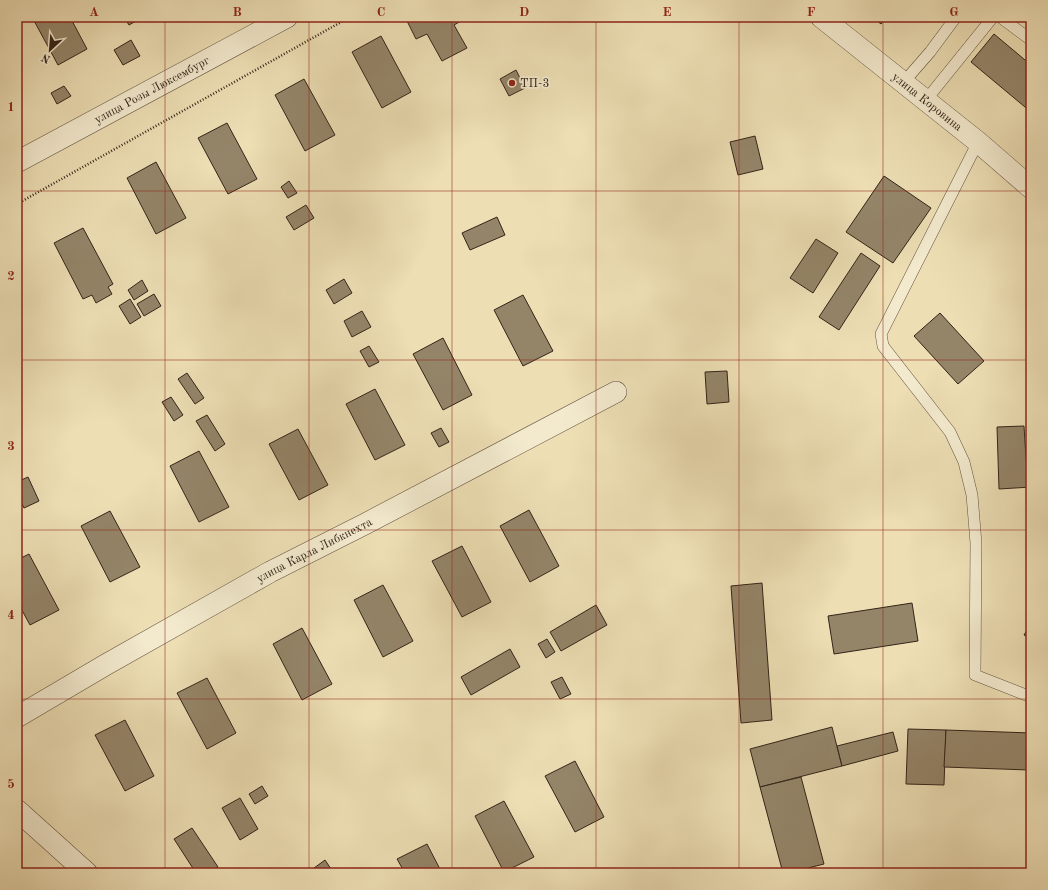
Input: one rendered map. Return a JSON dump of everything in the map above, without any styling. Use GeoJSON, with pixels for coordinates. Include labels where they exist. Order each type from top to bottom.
{"type":"FeatureCollection","features":[{"type":"Feature","properties":{"kind":"street","name":"улица Розы Люксембург"},"geometry":{"type":"LineString","coordinates":[[17,162],[287,17]]}},
{"type":"Feature","properties":{"kind":"street","name":"улица Коровина"},"geometry":{"type":"LineString","coordinates":[[821,17],[978,142],[1031,188]]}},
{"type":"Feature","properties":{"kind":"street","name":"улица Карла Либкнехта"},"geometry":{"type":"LineString","coordinates":[[17,717],[107,664],[270,572],[616,392]]}},
{"type":"Feature","properties":{"kind":"street"},"geometry":{"type":"LineString","coordinates":[[17,810],[88,873]]}},
{"type":"Feature","properties":{"kind":"lane"},"geometry":{"type":"LineString","coordinates":[[903,82],[930,52],[956,17]]}},
{"type":"Feature","properties":{"kind":"lane"},"geometry":{"type":"LineString","coordinates":[[926,100],[993,17]]}},
{"type":"Feature","properties":{"kind":"lane"},"geometry":{"type":"LineString","coordinates":[[1000,17],[1031,40]]}},
{"type":"Feature","properties":{"kind":"lane"},"geometry":{"type":"LineString","coordinates":[[978,142],[881,334],[883,346],[950,432],[964,462],[972,495],[976,543],[975,675],[1031,697]]}},
{"type":"Feature","properties":{"kind":"path"},"geometry":{"type":"LineString","coordinates":[[17,204],[350,17]]}},
{"type":"Feature","properties":{"kind":"building"},"geometry":{"type":"Polygon","coordinates":[[[32,17],[70,17],[87,49],[58,65],[32,17]]]}},
{"type":"Feature","properties":{"kind":"building"},"geometry":{"type":"Polygon","coordinates":[[[124,17],[143,17],[129,25],[124,17]]]}},
{"type":"Feature","properties":{"kind":"building"},"geometry":{"type":"Polygon","coordinates":[[[410,17],[468,17],[454,25],[467,48],[442,61],[427,34],[416,39],[406,19],[410,17]]]}},
{"type":"Feature","properties":{"kind":"building"},"geometry":{"type":"Polygon","coordinates":[[[872,17],[888,17],[881,24],[872,17]]]}},
{"type":"Feature","properties":{"kind":"building"},"geometry":{"type":"Polygon","coordinates":[[[994,34],[1031,65],[1031,112],[971,62],[994,34]]]}},
{"type":"Feature","properties":{"kind":"building"},"geometry":{"type":"Polygon","coordinates":[[[381,36],[411,92],[382,108],[352,52],[381,36]]]}},
{"type":"Feature","properties":{"kind":"building"},"geometry":{"type":"Polygon","coordinates":[[[131,40],[140,56],[123,65],[114,50],[131,40]]]}},
{"type":"Feature","properties":{"kind":"building","name":"ТП-3"},"geometry":{"type":"Polygon","coordinates":[[[516,70],[525,88],[509,96],[500,79],[516,70]]]}},
{"type":"Feature","properties":{"kind":"building"},"geometry":{"type":"Polygon","coordinates":[[[304,79],[335,135],[305,151],[275,95],[304,79]]]}},
{"type":"Feature","properties":{"kind":"building"},"geometry":{"type":"Polygon","coordinates":[[[64,86],[71,96],[57,104],[51,93],[64,86]]]}},
{"type":"Feature","properties":{"kind":"building"},"geometry":{"type":"Polygon","coordinates":[[[227,123],[257,179],[228,194],[198,138],[227,123]]]}},
{"type":"Feature","properties":{"kind":"building"},"geometry":{"type":"Polygon","coordinates":[[[755,136],[763,169],[738,175],[730,142],[755,136]]]}},
{"type":"Feature","properties":{"kind":"building"},"geometry":{"type":"Polygon","coordinates":[[[156,162],[186,218],[156,234],[127,178],[156,162]]]}},
{"type":"Feature","properties":{"kind":"building"},"geometry":{"type":"Polygon","coordinates":[[[884,176],[931,208],[893,263],[846,232],[884,176]]]}},
{"type":"Feature","properties":{"kind":"building"},"geometry":{"type":"Polygon","coordinates":[[[289,181],[297,193],[288,198],[281,187],[289,181]]]}},
{"type":"Feature","properties":{"kind":"building"},"geometry":{"type":"Polygon","coordinates":[[[306,205],[314,218],[294,230],[286,217],[306,205]]]}},
{"type":"Feature","properties":{"kind":"building"},"geometry":{"type":"Polygon","coordinates":[[[497,217],[505,235],[470,250],[462,233],[497,217]]]}},
{"type":"Feature","properties":{"kind":"building"},"geometry":{"type":"Polygon","coordinates":[[[83,228],[113,284],[108,287],[112,294],[96,303],[92,295],[83,299],[54,243],[83,228]]]}},
{"type":"Feature","properties":{"kind":"building"},"geometry":{"type":"Polygon","coordinates":[[[816,239],[838,253],[813,293],[790,278],[816,239]]]}},
{"type":"Feature","properties":{"kind":"building"},"geometry":{"type":"Polygon","coordinates":[[[861,253],[880,266],[839,330],[819,317],[861,253]]]}},
{"type":"Feature","properties":{"kind":"building"},"geometry":{"type":"Polygon","coordinates":[[[344,279],[352,293],[334,304],[326,290],[344,279]]]}},
{"type":"Feature","properties":{"kind":"building"},"geometry":{"type":"Polygon","coordinates":[[[142,280],[148,291],[134,300],[128,290],[142,280]]]}},
{"type":"Feature","properties":{"kind":"building"},"geometry":{"type":"Polygon","coordinates":[[[154,294],[161,306],[144,316],[137,304],[154,294]]]}},
{"type":"Feature","properties":{"kind":"building"},"geometry":{"type":"Polygon","coordinates":[[[523,295],[553,351],[523,366],[494,310],[523,295]]]}},
{"type":"Feature","properties":{"kind":"building"},"geometry":{"type":"Polygon","coordinates":[[[130,299],[141,317],[130,324],[119,306],[130,299]]]}},
{"type":"Feature","properties":{"kind":"building"},"geometry":{"type":"Polygon","coordinates":[[[362,311],[371,327],[352,337],[344,321],[362,311]]]}},
{"type":"Feature","properties":{"kind":"building"},"geometry":{"type":"Polygon","coordinates":[[[940,313],[984,361],[958,384],[914,336],[940,313]]]}},
{"type":"Feature","properties":{"kind":"building"},"geometry":{"type":"Polygon","coordinates":[[[17,328],[22,337],[17,339],[17,328]]]}},
{"type":"Feature","properties":{"kind":"building"},"geometry":{"type":"Polygon","coordinates":[[[443,338],[472,395],[443,410],[413,354],[443,338]]]}},
{"type":"Feature","properties":{"kind":"building"},"geometry":{"type":"Polygon","coordinates":[[[369,346],[379,362],[369,367],[360,351],[369,346]]]}},
{"type":"Feature","properties":{"kind":"building"},"geometry":{"type":"Polygon","coordinates":[[[727,371],[729,402],[707,404],[705,372],[727,371]]]}},
{"type":"Feature","properties":{"kind":"building"},"geometry":{"type":"Polygon","coordinates":[[[187,373],[204,398],[195,404],[178,379],[187,373]]]}},
{"type":"Feature","properties":{"kind":"building"},"geometry":{"type":"Polygon","coordinates":[[[375,389],[405,445],[375,460],[346,404],[375,389]]]}},
{"type":"Feature","properties":{"kind":"building"},"geometry":{"type":"Polygon","coordinates":[[[171,397],[183,415],[174,421],[162,402],[171,397]]]}},
{"type":"Feature","properties":{"kind":"building"},"geometry":{"type":"Polygon","coordinates":[[[207,415],[225,444],[215,451],[196,421],[207,415]]]}},
{"type":"Feature","properties":{"kind":"building"},"geometry":{"type":"Polygon","coordinates":[[[1024,426],[1026,459],[1031,458],[1031,487],[999,489],[997,427],[1024,426]]]}},
{"type":"Feature","properties":{"kind":"building"},"geometry":{"type":"Polygon","coordinates":[[[441,428],[449,442],[439,447],[431,433],[441,428]]]}},
{"type":"Feature","properties":{"kind":"building"},"geometry":{"type":"Polygon","coordinates":[[[298,429],[328,485],[299,500],[269,444],[298,429]]]}},
{"type":"Feature","properties":{"kind":"building"},"geometry":{"type":"Polygon","coordinates":[[[199,451],[229,507],[199,522],[170,466],[199,451]]]}},
{"type":"Feature","properties":{"kind":"building"},"geometry":{"type":"Polygon","coordinates":[[[28,477],[39,501],[24,508],[17,494],[17,482],[28,477]]]}},
{"type":"Feature","properties":{"kind":"building"},"geometry":{"type":"Polygon","coordinates":[[[529,510],[559,566],[530,582],[500,526],[529,510]]]}},
{"type":"Feature","properties":{"kind":"building"},"geometry":{"type":"Polygon","coordinates":[[[110,511],[140,567],[110,582],[81,526],[110,511]]]}},
{"type":"Feature","properties":{"kind":"building"},"geometry":{"type":"Polygon","coordinates":[[[462,546],[491,602],[462,617],[432,561],[462,546]]]}},
{"type":"Feature","properties":{"kind":"building"},"geometry":{"type":"Polygon","coordinates":[[[29,554],[59,610],[30,625],[17,601],[17,560],[29,554]]]}},
{"type":"Feature","properties":{"kind":"building"},"geometry":{"type":"Polygon","coordinates":[[[762,583],[772,720],[741,723],[731,586],[762,583]]]}},
{"type":"Feature","properties":{"kind":"building"},"geometry":{"type":"Polygon","coordinates":[[[383,585],[413,641],[383,657],[354,600],[383,585]]]}},
{"type":"Feature","properties":{"kind":"building"},"geometry":{"type":"Polygon","coordinates":[[[912,603],[918,641],[834,654],[828,616],[912,603]]]}},
{"type":"Feature","properties":{"kind":"building"},"geometry":{"type":"Polygon","coordinates":[[[596,605],[607,625],[561,651],[550,632],[596,605]]]}},
{"type":"Feature","properties":{"kind":"building"},"geometry":{"type":"Polygon","coordinates":[[[1031,623],[1031,639],[1024,635],[1031,623]]]}},
{"type":"Feature","properties":{"kind":"building"},"geometry":{"type":"Polygon","coordinates":[[[302,628],[332,684],[302,700],[273,644],[302,628]]]}},
{"type":"Feature","properties":{"kind":"building"},"geometry":{"type":"Polygon","coordinates":[[[547,639],[555,652],[546,658],[538,644],[547,639]]]}},
{"type":"Feature","properties":{"kind":"building"},"geometry":{"type":"Polygon","coordinates":[[[510,649],[520,667],[471,695],[461,677],[510,649]]]}},
{"type":"Feature","properties":{"kind":"building"},"geometry":{"type":"Polygon","coordinates":[[[562,677],[571,694],[560,699],[551,682],[562,677]]]}},
{"type":"Feature","properties":{"kind":"building"},"geometry":{"type":"Polygon","coordinates":[[[207,678],[236,733],[207,749],[177,693],[207,678]]]}},
{"type":"Feature","properties":{"kind":"building"},"geometry":{"type":"Polygon","coordinates":[[[125,720],[154,776],[125,791],[95,735],[125,720]]]}},
{"type":"Feature","properties":{"kind":"building"},"geometry":{"type":"Polygon","coordinates":[[[832,727],[842,766],[760,787],[750,749],[832,727]]]}},
{"type":"Feature","properties":{"kind":"building"},"geometry":{"type":"Polygon","coordinates":[[[908,729],[946,730],[944,785],[906,784],[908,729]]]}},
{"type":"Feature","properties":{"kind":"building"},"geometry":{"type":"Polygon","coordinates":[[[946,730],[1031,733],[1029,770],[944,767],[946,730]]]}},
{"type":"Feature","properties":{"kind":"building"},"geometry":{"type":"Polygon","coordinates":[[[893,732],[898,751],[842,766],[837,746],[893,732]]]}},
{"type":"Feature","properties":{"kind":"building"},"geometry":{"type":"Polygon","coordinates":[[[575,761],[604,817],[575,832],[545,776],[575,761]]]}},
{"type":"Feature","properties":{"kind":"building"},"geometry":{"type":"Polygon","coordinates":[[[801,777],[824,864],[783,873],[760,787],[801,777]]]}},
{"type":"Feature","properties":{"kind":"building"},"geometry":{"type":"Polygon","coordinates":[[[262,786],[268,796],[255,804],[249,794],[262,786]]]}},
{"type":"Feature","properties":{"kind":"building"},"geometry":{"type":"Polygon","coordinates":[[[240,798],[258,829],[240,840],[222,808],[240,798]]]}},
{"type":"Feature","properties":{"kind":"building"},"geometry":{"type":"Polygon","coordinates":[[[504,801],[534,857],[504,872],[475,816],[504,801]]]}},
{"type":"Feature","properties":{"kind":"building"},"geometry":{"type":"Polygon","coordinates":[[[192,828],[218,867],[209,873],[196,873],[174,839],[192,828]]]}},
{"type":"Feature","properties":{"kind":"building"},"geometry":{"type":"Polygon","coordinates":[[[427,844],[442,873],[405,873],[397,859],[427,844]]]}},
{"type":"Feature","properties":{"kind":"building"},"geometry":{"type":"Polygon","coordinates":[[[325,860],[333,872],[311,873],[310,871],[325,860]]]}},
{"type":"Feature","properties":{"kind":"place","name":"ТП-3"},"geometry":{"type":"Point","coordinates":[512,83]}}]}
